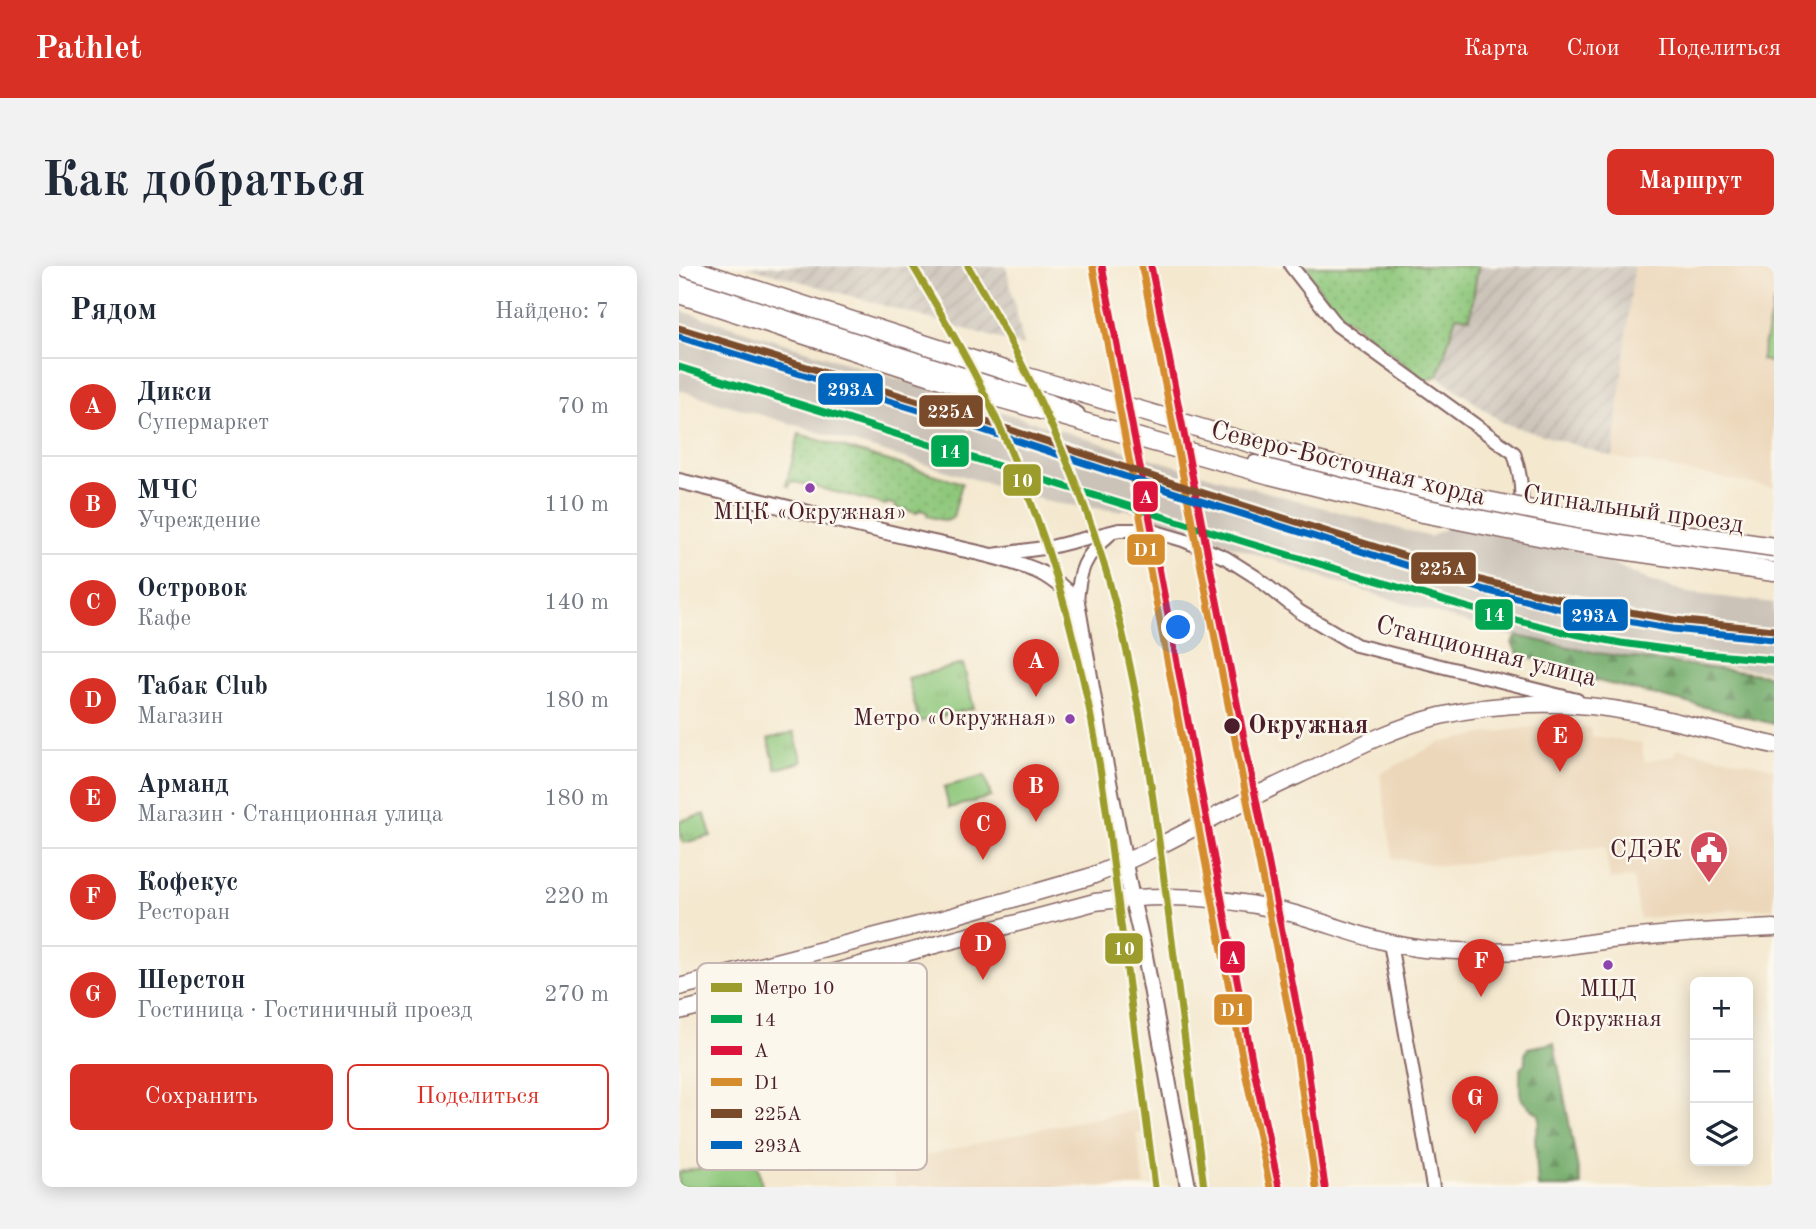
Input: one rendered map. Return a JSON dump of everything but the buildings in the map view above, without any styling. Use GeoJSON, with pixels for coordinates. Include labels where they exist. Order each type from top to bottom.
{"type":"FeatureCollection","features":[{"type":"Feature","properties":{"kind":"main road","name":"Северо-Восточная хорда"},"geometry":{"type":"LineString","coordinates":[[682,266],[1007,372],[1287,453],[1427,489],[1578,519],[1774,547]]}},
{"type":"Feature","properties":{"kind":"main road","name":"Северо-Восточная хорда"},"geometry":{"type":"LineString","coordinates":[[679,294],[999,398],[1270,475],[1423,513],[1574,543],[1774,572]]}},
{"type":"Feature","properties":{"kind":"main road"},"geometry":{"type":"LineString","coordinates":[[772,963],[946,918],[1089,877],[1125,862],[1374,738],[1426,720],[1479,708],[1523,704],[1609,708]]}},
{"type":"Feature","properties":{"kind":"main road","name":"Станционная улица"},"geometry":{"type":"LineString","coordinates":[[1609,708],[1774,745]]}},
{"type":"Feature","properties":{"kind":"main road"},"geometry":{"type":"LineString","coordinates":[[868,963],[1095,902],[1132,899],[1237,901],[1289,913],[1389,943],[1421,948],[1489,952],[1774,928]]}},
{"type":"Feature","properties":{"kind":"main road"},"geometry":{"type":"LineString","coordinates":[[679,987],[697,982]]}},
{"type":"Feature","properties":{"kind":"main road"},"geometry":{"type":"LineString","coordinates":[[679,1011],[697,1007]]}},
{"type":"Feature","properties":{"kind":"street"},"geometry":{"type":"LineString","coordinates":[[1291,266],[1337,325],[1514,453],[1521,477],[1520,519]]}},
{"type":"Feature","properties":{"kind":"street","name":"Сигнальный проезд"},"geometry":{"type":"LineString","coordinates":[[679,278],[1038,396],[1077,414],[1146,437],[1353,485],[1520,519],[1774,555]]}},
{"type":"Feature","properties":{"kind":"street","name":"Станционная улица"},"geometry":{"type":"LineString","coordinates":[[679,481],[989,555],[1035,550],[1112,532],[1149,530],[1216,553],[1256,577],[1300,612],[1356,645],[1609,708]]}},
{"type":"Feature","properties":{"kind":"street"},"geometry":{"type":"LineString","coordinates":[[1112,532],[1095,546],[1086,559],[1079,578],[1077,602],[1102,746],[1143,945],[1188,1187]]}},
{"type":"Feature","properties":{"kind":"street"},"geometry":{"type":"LineString","coordinates":[[989,555],[1034,570],[1066,590],[1077,602]]}},
{"type":"Feature","properties":{"kind":"street"},"geometry":{"type":"LineString","coordinates":[[1389,943],[1433,1187]]}},
{"type":"Feature","properties":{"kind":"shaded area"},"geometry":{"type":"Polygon","coordinates":[[[747,266],[1006,266],[1024,346],[747,266]]]}},
{"type":"Feature","properties":{"kind":"shaded area"},"geometry":{"type":"Polygon","coordinates":[[[1478,266],[1634,266],[1613,457],[1503,423],[1438,376],[1457,316],[1470,318],[1478,266]]]}},
{"type":"Feature","properties":{"kind":"shaded area"},"geometry":{"type":"Polygon","coordinates":[[[1634,266],[1774,266],[1774,488],[1613,457],[1634,266]]]}},
{"type":"Feature","properties":{"kind":"shaded area"},"geometry":{"type":"Polygon","coordinates":[[[679,310],[1126,451],[1430,537],[1451,525],[1587,552],[1644,578],[1688,593],[1774,603],[1774,672],[1594,652],[1507,635],[1355,588],[1125,509],[1119,511],[1053,503],[679,390],[679,310]]]}},
{"type":"Feature","properties":{"kind":"shaded area"},"geometry":{"type":"Polygon","coordinates":[[[1541,726],[1590,728],[1592,736],[1641,743],[1645,762],[1675,755],[1678,748],[1774,768],[1774,908],[1710,911],[1640,919],[1633,877],[1610,880],[1605,846],[1443,866],[1393,858],[1380,774],[1439,743],[1541,726]]]}},
{"type":"Feature","properties":{"kind":"shaded area"},"geometry":{"type":"Polygon","coordinates":[[[1138,1110],[1144,1132],[1136,1134],[1145,1187],[895,1187],[892,1170],[927,1170],[927,1155],[1038,1129],[1138,1110]]]}},
{"type":"Feature","properties":{"kind":"green space"},"geometry":{"type":"Polygon","coordinates":[[[1305,266],[1478,266],[1470,318],[1456,316],[1438,376],[1425,380],[1340,313],[1315,283],[1305,266]]]}},
{"type":"Feature","properties":{"kind":"green space"},"geometry":{"type":"Polygon","coordinates":[[[1774,300],[1774,363],[1761,360],[1774,300]]]}},
{"type":"Feature","properties":{"kind":"green space"},"geometry":{"type":"Polygon","coordinates":[[[799,434],[962,483],[953,517],[946,521],[927,516],[927,512],[919,510],[917,513],[896,508],[896,505],[886,505],[791,481],[789,486],[786,485],[799,434]]]}},
{"type":"Feature","properties":{"kind":"green space"},"geometry":{"type":"Polygon","coordinates":[[[1517,636],[1597,653],[1774,676],[1774,724],[1585,678],[1517,653],[1512,643],[1517,636]]]}},
{"type":"Feature","properties":{"kind":"green space"},"geometry":{"type":"Polygon","coordinates":[[[963,664],[974,708],[919,722],[908,678],[963,664]]]}},
{"type":"Feature","properties":{"kind":"green space"},"geometry":{"type":"Polygon","coordinates":[[[794,732],[802,762],[776,769],[768,739],[794,732]]]}},
{"type":"Feature","properties":{"kind":"green space"},"geometry":{"type":"Polygon","coordinates":[[[985,776],[991,797],[949,808],[944,787],[985,776]]]}},
{"type":"Feature","properties":{"kind":"green space"},"geometry":{"type":"Polygon","coordinates":[[[705,814],[711,836],[683,843],[679,821],[705,814]]]}},
{"type":"Feature","properties":{"kind":"green space"},"geometry":{"type":"Polygon","coordinates":[[[1554,1043],[1581,1185],[1538,1187],[1535,1137],[1539,1114],[1522,1100],[1520,1069],[1525,1063],[1528,1048],[1554,1043]]]}},
{"type":"Feature","properties":{"kind":"green space"},"geometry":{"type":"Polygon","coordinates":[[[697,1169],[759,1170],[762,1187],[679,1187],[679,1172],[697,1169]]]}},
{"type":"Feature","properties":{"kind":"metro line","name":"10"},"geometry":{"type":"LineString","coordinates":[[913,266],[951,330],[1000,426],[1038,522],[1069,621],[1101,773],[1155,1187]]}},
{"type":"Feature","properties":{"kind":"metro line","name":"10"},"geometry":{"type":"LineString","coordinates":[[968,266],[1027,374],[1062,449],[1091,525],[1115,604],[1134,684],[1148,765],[1204,1187]]}},
{"type":"Feature","properties":{"kind":"transit line","name":"A"},"geometry":{"type":"LineString","coordinates":[[1102,266],[1254,1070],[1279,1187]]}},
{"type":"Feature","properties":{"kind":"transit line","name":"A"},"geometry":{"type":"LineString","coordinates":[[1151,266],[1305,1048],[1325,1187]]}},
{"type":"Feature","properties":{"kind":"transit line","name":"D1"},"geometry":{"type":"LineString","coordinates":[[1093,268],[1245,1072],[1270,1187]]}},
{"type":"Feature","properties":{"kind":"transit line","name":"D1"},"geometry":{"type":"LineString","coordinates":[[1142,268],[1296,1049],[1316,1187]]}},
{"type":"Feature","properties":{"kind":"transit line","name":"225А"},"geometry":{"type":"LineString","coordinates":[[679,328],[971,417],[1488,582],[1568,601],[1675,620],[1774,630]]}},
{"type":"Feature","properties":{"kind":"transit line","name":"293А"},"geometry":{"type":"LineString","coordinates":[[679,337],[968,425],[1485,590],[1566,610],[1673,629],[1773,639]]}},
{"type":"Feature","properties":{"kind":"transit line","name":"14"},"geometry":{"type":"LineString","coordinates":[[679,367],[1248,543],[1480,611],[1621,643],[1774,660]]}},
{"type":"Feature","properties":{"kind":"place","name":"МЦК «Окружная»"},"geometry":{"type":"Point","coordinates":[810,488]}},
{"type":"Feature","properties":{"kind":"place","name":"Дикси"},"geometry":{"type":"Point","coordinates":[1036,697]}},
{"type":"Feature","properties":{"kind":"place","name":"Метро «Окружная»"},"geometry":{"type":"Point","coordinates":[1070,719]}},
{"type":"Feature","properties":{"kind":"place","name":"Окружная"},"geometry":{"type":"Point","coordinates":[1232,726]}},
{"type":"Feature","properties":{"kind":"place","name":"Арманд"},"geometry":{"type":"Point","coordinates":[1560,772]}},
{"type":"Feature","properties":{"kind":"place","name":"МЧС"},"geometry":{"type":"Point","coordinates":[1036,822]}},
{"type":"Feature","properties":{"kind":"place","name":"Островок"},"geometry":{"type":"Point","coordinates":[983,860]}},
{"type":"Feature","properties":{"kind":"place","name":"СДЭК"},"geometry":{"type":"Point","coordinates":[1709,884]}},
{"type":"Feature","properties":{"kind":"place","name":"МЦД Окружная"},"geometry":{"type":"Point","coordinates":[1608,965]}},
{"type":"Feature","properties":{"kind":"place","name":"Табак Club"},"geometry":{"type":"Point","coordinates":[983,980]}},
{"type":"Feature","properties":{"kind":"place","name":"Кофекус"},"geometry":{"type":"Point","coordinates":[1481,997]}},
{"type":"Feature","properties":{"kind":"place","name":"Шерстон"},"geometry":{"type":"Point","coordinates":[1475,1134]}}]}
